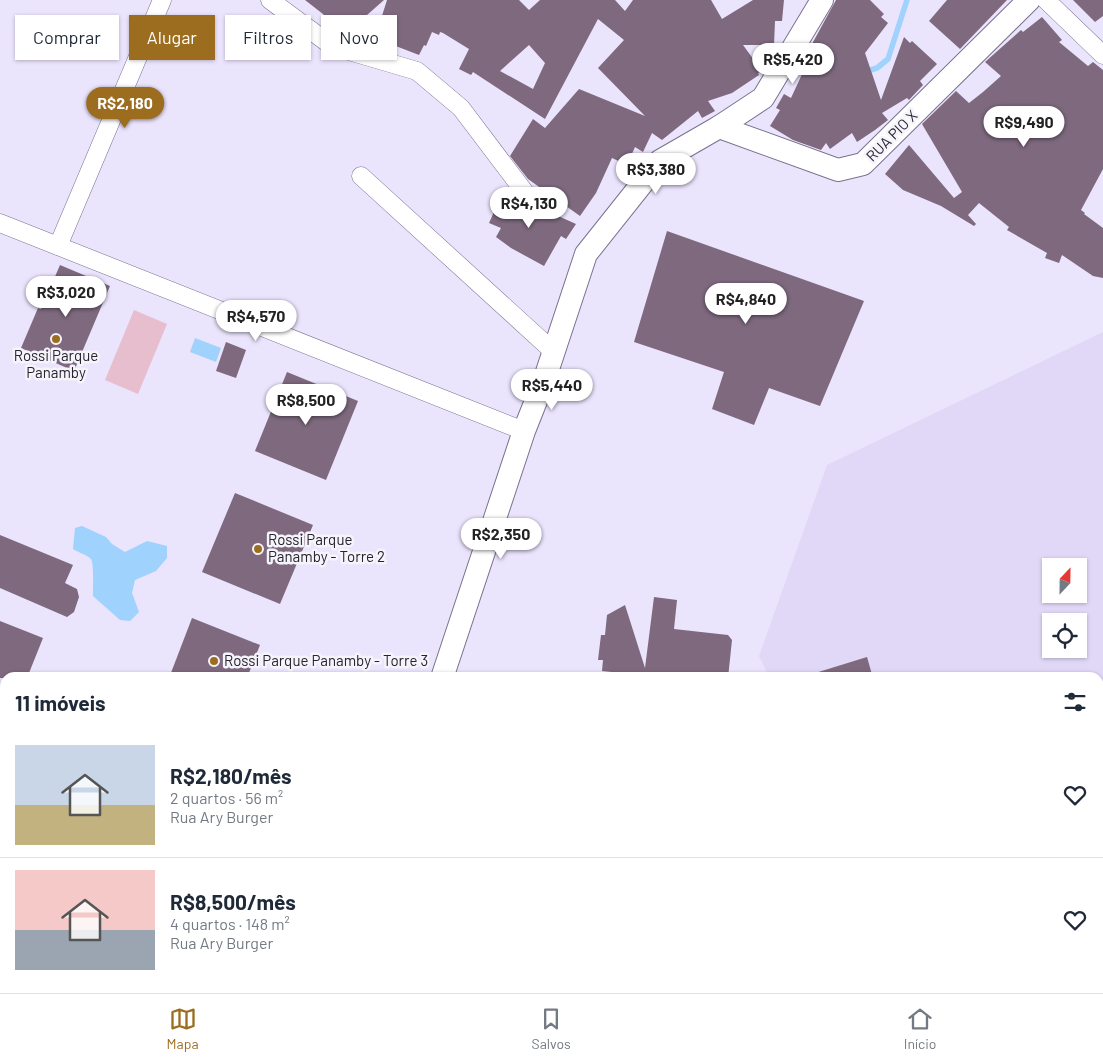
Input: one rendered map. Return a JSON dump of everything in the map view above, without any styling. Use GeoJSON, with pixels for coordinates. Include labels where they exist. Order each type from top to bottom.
{"type":"FeatureCollection","features":[{"type":"Feature","properties":{"kind":"street"},"geometry":{"type":"LineString","coordinates":[[58,246],[162,0]]}},
{"type":"Feature","properties":{"kind":"street"},"geometry":{"type":"LineString","coordinates":[[270,0],[332,46],[417,71],[461,108],[529,198]]}},
{"type":"Feature","properties":{"kind":"street"},"geometry":{"type":"LineString","coordinates":[[444,672],[524,431],[554,352],[586,254],[660,161],[719,127],[763,98],[822,0]]}},
{"type":"Feature","properties":{"kind":"street","name":"RUA PIO X"},"geometry":{"type":"LineString","coordinates":[[719,127],[838,170],[863,164],[1029,0]]}},
{"type":"Feature","properties":{"kind":"street"},"geometry":{"type":"LineString","coordinates":[[1046,0],[1103,55]]}},
{"type":"Feature","properties":{"kind":"street"},"geometry":{"type":"LineString","coordinates":[[361,176],[554,352]]}},
{"type":"Feature","properties":{"kind":"street"},"geometry":{"type":"LineString","coordinates":[[0,223],[524,431]]}},
{"type":"Feature","properties":{"kind":"shaded area"},"geometry":{"type":"Polygon","coordinates":[[[134,310],[167,324],[138,394],[105,380],[134,310]]]}},
{"type":"Feature","properties":{"kind":"shaded area"},"geometry":{"type":"Polygon","coordinates":[[[1103,332],[1103,672],[767,672],[759,656],[827,465],[1103,332]]]}},
{"type":"Feature","properties":{"kind":"water"},"geometry":{"type":"Polygon","coordinates":[[[195,338],[221,348],[216,362],[190,352],[195,338]]]}},
{"type":"Feature","properties":{"kind":"water"},"geometry":{"type":"Polygon","coordinates":[[[82,526],[106,537],[112,544],[125,552],[147,541],[167,546],[167,558],[156,571],[135,580],[132,593],[139,612],[130,621],[120,620],[93,596],[92,561],[73,549],[75,528],[82,526]]]}},
{"type":"Feature","properties":{"kind":"building"},"geometry":{"type":"Polygon","coordinates":[[[305,0],[384,0],[367,15],[324,15],[305,0]]]}},
{"type":"Feature","properties":{"kind":"building"},"geometry":{"type":"Polygon","coordinates":[[[387,0],[519,0],[529,10],[540,0],[615,0],[625,11],[633,0],[711,0],[722,19],[753,0],[784,0],[782,21],[775,21],[774,45],[743,45],[762,71],[758,73],[759,75],[732,93],[708,101],[715,111],[702,118],[698,111],[662,140],[652,133],[643,152],[635,147],[627,165],[612,158],[596,193],[580,216],[528,179],[510,156],[533,119],[545,128],[579,89],[645,116],[598,68],[624,40],[598,19],[545,119],[473,72],[471,75],[459,69],[469,49],[443,33],[440,32],[439,35],[432,32],[426,46],[424,45],[419,55],[397,46],[397,15],[382,15],[387,0]],[[529,45],[500,71],[533,89],[545,63],[529,45]]]}},
{"type":"Feature","properties":{"kind":"building"},"geometry":{"type":"Polygon","coordinates":[[[836,0],[870,0],[884,14],[881,17],[888,23],[865,53],[881,100],[904,37],[910,43],[912,41],[937,64],[920,81],[923,85],[909,100],[907,98],[882,113],[888,120],[875,130],[857,142],[852,133],[830,149],[826,143],[821,150],[793,140],[770,126],[780,110],[776,108],[784,94],[791,98],[804,70],[802,68],[815,43],[812,44],[836,0]]]}},
{"type":"Feature","properties":{"kind":"building"},"geometry":{"type":"Polygon","coordinates":[[[947,0],[1007,0],[960,49],[929,21],[947,0]]]}},
{"type":"Feature","properties":{"kind":"building"},"geometry":{"type":"Polygon","coordinates":[[[1073,0],[1103,0],[1103,16],[1095,22],[1073,0]]]}},
{"type":"Feature","properties":{"kind":"building"},"geometry":{"type":"Polygon","coordinates":[[[1042,17],[1062,40],[1059,42],[1088,66],[1093,62],[1103,70],[1103,169],[1081,210],[1103,228],[1103,278],[1093,276],[1062,255],[1059,263],[1045,258],[1047,253],[1007,230],[1009,227],[979,203],[968,215],[976,224],[974,226],[941,206],[903,190],[885,174],[909,145],[954,198],[962,192],[922,124],[956,91],[969,103],[1001,76],[985,62],[1021,30],[1023,32],[1042,17]]]}},
{"type":"Feature","properties":{"kind":"building"},"geometry":{"type":"Polygon","coordinates":[[[503,192],[515,197],[524,208],[536,206],[576,224],[566,239],[561,236],[544,266],[511,248],[496,237],[501,228],[489,223],[503,192]]]}},
{"type":"Feature","properties":{"kind":"building"},"geometry":{"type":"Polygon","coordinates":[[[667,231],[864,301],[820,406],[769,388],[754,425],[712,409],[724,372],[634,342],[667,231]]]}},
{"type":"Feature","properties":{"kind":"building"},"geometry":{"type":"Polygon","coordinates":[[[60,265],[110,286],[74,371],[21,348],[38,308],[41,309],[60,265]]]}},
{"type":"Feature","properties":{"kind":"building"},"geometry":{"type":"Polygon","coordinates":[[[226,342],[246,350],[236,378],[216,371],[226,342]]]}},
{"type":"Feature","properties":{"kind":"building"},"geometry":{"type":"Polygon","coordinates":[[[287,372],[358,401],[326,480],[255,451],[287,372]]]}},
{"type":"Feature","properties":{"kind":"building","name":"Rossi Parque Panamby - Torre 2"},"geometry":{"type":"Polygon","coordinates":[[[235,493],[313,525],[280,604],[202,572],[235,493]]]}},
{"type":"Feature","properties":{"kind":"building"},"geometry":{"type":"Polygon","coordinates":[[[0,535],[73,565],[65,583],[77,589],[79,597],[74,612],[67,617],[0,588],[0,535]]]}},
{"type":"Feature","properties":{"kind":"building"},"geometry":{"type":"Polygon","coordinates":[[[654,597],[677,600],[674,629],[728,635],[732,640],[729,672],[602,671],[603,660],[598,660],[601,635],[605,635],[607,615],[625,605],[645,668],[654,597]]]}},
{"type":"Feature","properties":{"kind":"building","name":"Rossi Parque Panamby - Torre 3"},"geometry":{"type":"Polygon","coordinates":[[[192,618],[260,645],[249,672],[171,672],[192,618]]]}},
{"type":"Feature","properties":{"kind":"building"},"geometry":{"type":"Polygon","coordinates":[[[0,621],[43,638],[29,672],[0,672],[0,621]]]}},
{"type":"Feature","properties":{"kind":"building"},"geometry":{"type":"Polygon","coordinates":[[[867,657],[871,672],[818,672],[867,657]]]}},
{"type":"Feature","properties":{"kind":"waterway"},"geometry":{"type":"LineString","coordinates":[[864,72],[877,68],[888,59],[907,0]]}},
{"type":"Feature","properties":{"kind":"place","name":"Rossi Parque Panamby"},"geometry":{"type":"Point","coordinates":[56,339]}},
{"type":"Feature","properties":{"kind":"place","name":"Rossi Parque Panamby - Torre 2"},"geometry":{"type":"Point","coordinates":[258,549]}},
{"type":"Feature","properties":{"kind":"place","name":"Rossi Parque Panamby - Torre 3"},"geometry":{"type":"Point","coordinates":[214,661]}}]}
